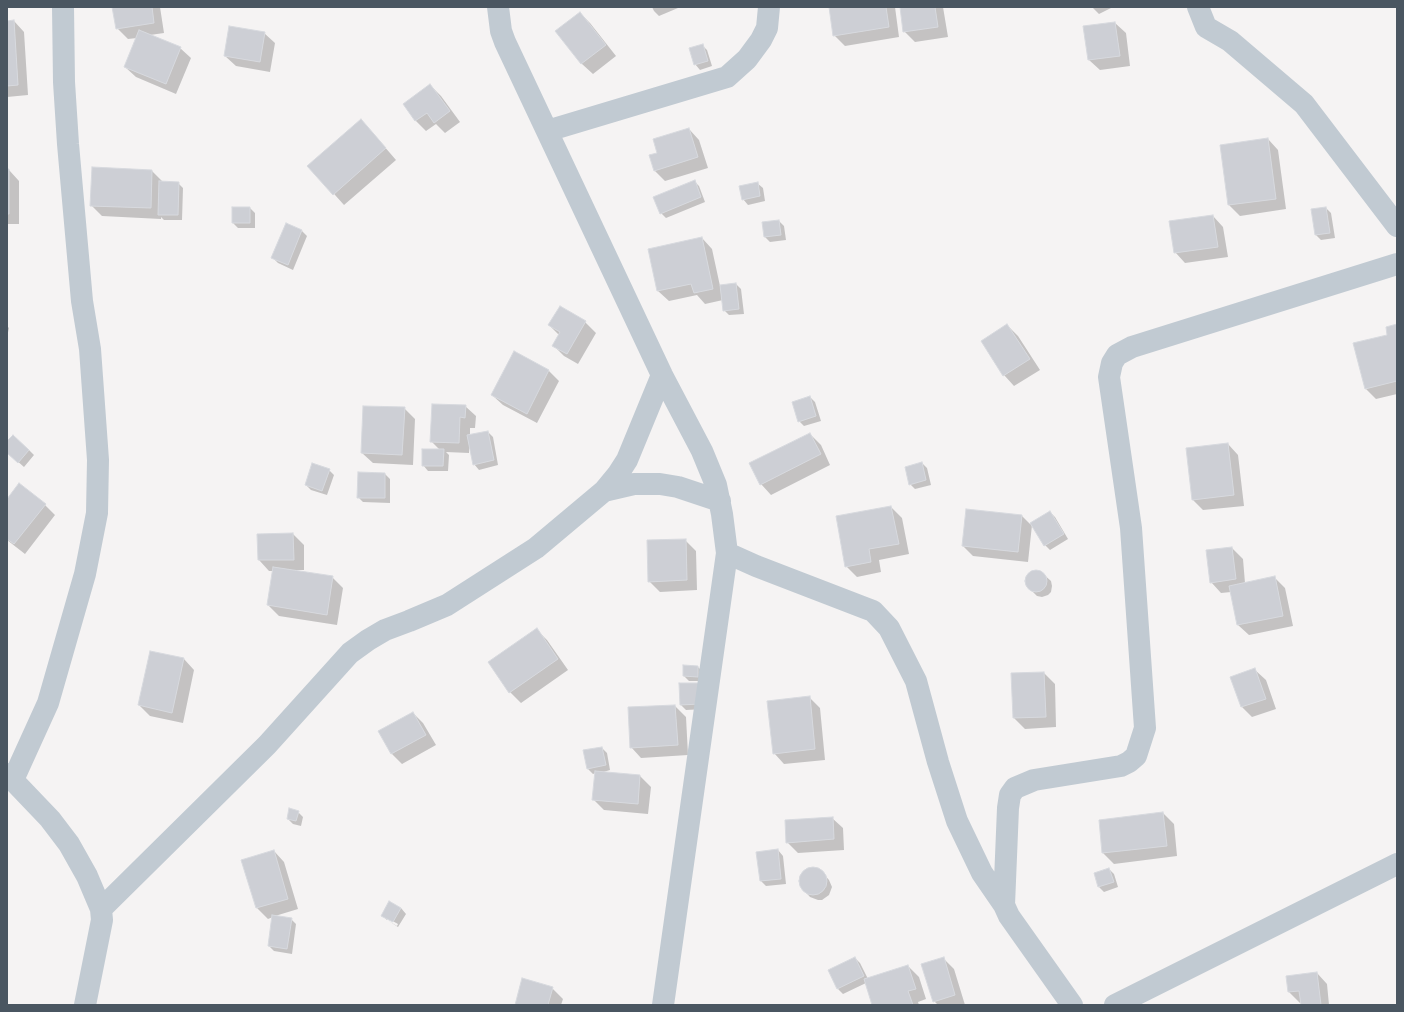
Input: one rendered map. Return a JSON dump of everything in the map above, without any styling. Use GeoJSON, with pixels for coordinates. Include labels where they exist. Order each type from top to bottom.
{"type":"FeatureCollection","features":[{"type":"Feature","properties":{"kind":"street"},"geometry":{"type":"LineString","coordinates":[[63,7],[64,82],[68,144],[82,301],[90,349],[97,452],[97,513],[85,574],[50,696],[10,777],[50,819],[69,844],[87,876],[101,909],[102,920],[85,1005]]}},
{"type":"Feature","properties":{"kind":"street"},"geometry":{"type":"LineString","coordinates":[[498,7],[501,31],[662,374],[702,451],[716,484],[720,501],[728,553],[663,1005]]}},
{"type":"Feature","properties":{"kind":"street"},"geometry":{"type":"LineString","coordinates":[[547,131],[727,78],[747,59],[761,40],[766,28],[769,7]]}},
{"type":"Feature","properties":{"kind":"street"},"geometry":{"type":"LineString","coordinates":[[1198,7],[1206,27],[1230,41],[1304,104],[1397,226]]}},
{"type":"Feature","properties":{"kind":"street"},"geometry":{"type":"LineString","coordinates":[[1004,905],[1008,808],[1010,795],[1015,788],[1034,780],[1120,766],[1129,762],[1136,756],[1145,728],[1130,528],[1109,377],[1112,363],[1117,355],[1132,347],[1397,264]]}},
{"type":"Feature","properties":{"kind":"street"},"geometry":{"type":"LineString","coordinates":[[101,909],[267,745],[350,653],[385,630],[410,621],[454,600],[536,548],[604,491],[627,460],[662,374]]}},
{"type":"Feature","properties":{"kind":"street"},"geometry":{"type":"LineString","coordinates":[[604,491],[634,484],[660,484],[678,487],[720,501]]}},
{"type":"Feature","properties":{"kind":"street"},"geometry":{"type":"LineString","coordinates":[[728,553],[756,566],[865,608],[873,612],[890,628],[916,681],[938,762],[957,821],[982,873],[1004,905],[1017,928],[1072,1005]]}},
{"type":"Feature","properties":{"kind":"street"},"geometry":{"type":"LineString","coordinates":[[1115,1005],[1397,864]]}},
{"type":"Feature","properties":{"kind":"building"},"geometry":{"type":"Polygon","coordinates":[[[112,7],[152,7],[154,23],[116,29],[112,7]]]}},
{"type":"Feature","properties":{"kind":"building"},"geometry":{"type":"Polygon","coordinates":[[[829,7],[886,7],[889,27],[833,36],[829,7]]]}},
{"type":"Feature","properties":{"kind":"building"},"geometry":{"type":"Polygon","coordinates":[[[900,7],[935,7],[938,27],[903,32],[900,7]]]}},
{"type":"Feature","properties":{"kind":"building"},"geometry":{"type":"Polygon","coordinates":[[[580,12],[606,45],[581,64],[555,31],[580,12]]]}},
{"type":"Feature","properties":{"kind":"building"},"geometry":{"type":"Polygon","coordinates":[[[14,20],[18,85],[7,86],[7,21],[14,20]]]}},
{"type":"Feature","properties":{"kind":"building"},"geometry":{"type":"Polygon","coordinates":[[[1115,22],[1120,56],[1088,60],[1083,26],[1115,22]]]}},
{"type":"Feature","properties":{"kind":"building"},"geometry":{"type":"Polygon","coordinates":[[[229,26],[265,32],[260,62],[224,56],[229,26]]]}},
{"type":"Feature","properties":{"kind":"building"},"geometry":{"type":"Polygon","coordinates":[[[139,30],[181,47],[166,84],[124,67],[139,30]]]}},
{"type":"Feature","properties":{"kind":"building"},"geometry":{"type":"Polygon","coordinates":[[[703,44],[708,61],[694,65],[689,48],[703,44]]]}},
{"type":"Feature","properties":{"kind":"building"},"geometry":{"type":"Polygon","coordinates":[[[430,84],[450,111],[434,123],[427,113],[415,121],[403,104],[430,84]]]}},
{"type":"Feature","properties":{"kind":"building"},"geometry":{"type":"Polygon","coordinates":[[[361,119],[386,148],[333,195],[307,166],[361,119]]]}},
{"type":"Feature","properties":{"kind":"building"},"geometry":{"type":"Polygon","coordinates":[[[689,128],[698,157],[654,171],[649,155],[657,153],[653,139],[689,128]]]}},
{"type":"Feature","properties":{"kind":"building"},"geometry":{"type":"Polygon","coordinates":[[[1268,138],[1276,199],[1228,205],[1220,145],[1268,138]]]}},
{"type":"Feature","properties":{"kind":"building"},"geometry":{"type":"Polygon","coordinates":[[[92,167],[152,170],[151,208],[90,206],[92,167]]]}},
{"type":"Feature","properties":{"kind":"building"},"geometry":{"type":"Polygon","coordinates":[[[7,169],[9,169],[9,214],[7,214],[7,169]]]}},
{"type":"Feature","properties":{"kind":"building"},"geometry":{"type":"Polygon","coordinates":[[[695,180],[701,197],[660,214],[653,197],[695,180]]]}},
{"type":"Feature","properties":{"kind":"building"},"geometry":{"type":"Polygon","coordinates":[[[159,181],[179,182],[178,215],[158,215],[159,181]]]}},
{"type":"Feature","properties":{"kind":"building"},"geometry":{"type":"Polygon","coordinates":[[[758,182],[760,196],[742,200],[739,186],[758,182]]]}},
{"type":"Feature","properties":{"kind":"building"},"geometry":{"type":"Polygon","coordinates":[[[232,207],[250,207],[250,223],[232,223],[232,207]]]}},
{"type":"Feature","properties":{"kind":"building"},"geometry":{"type":"Polygon","coordinates":[[[1326,207],[1330,233],[1315,235],[1311,209],[1326,207]]]}},
{"type":"Feature","properties":{"kind":"building"},"geometry":{"type":"Polygon","coordinates":[[[1213,215],[1218,247],[1174,253],[1169,221],[1213,215]]]}},
{"type":"Feature","properties":{"kind":"building"},"geometry":{"type":"Polygon","coordinates":[[[779,220],[781,235],[764,237],[762,222],[779,220]]]}},
{"type":"Feature","properties":{"kind":"building"},"geometry":{"type":"Polygon","coordinates":[[[286,223],[302,230],[288,265],[271,258],[286,223]]]}},
{"type":"Feature","properties":{"kind":"building"},"geometry":{"type":"Polygon","coordinates":[[[702,237],[713,289],[694,293],[691,284],[657,291],[648,249],[702,237]]]}},
{"type":"Feature","properties":{"kind":"building"},"geometry":{"type":"Polygon","coordinates":[[[736,283],[739,309],[723,311],[720,285],[736,283]]]}},
{"type":"Feature","properties":{"kind":"building"},"geometry":{"type":"Polygon","coordinates":[[[560,306],[586,321],[567,354],[552,346],[560,332],[548,325],[560,306]]]}},
{"type":"Feature","properties":{"kind":"building"},"geometry":{"type":"Polygon","coordinates":[[[1007,324],[1030,359],[1003,376],[981,341],[1007,324]]]}},
{"type":"Feature","properties":{"kind":"building"},"geometry":{"type":"Polygon","coordinates":[[[1397,324],[1397,381],[1365,389],[1353,343],[1387,335],[1386,327],[1397,324]]]}},
{"type":"Feature","properties":{"kind":"building"},"geometry":{"type":"Polygon","coordinates":[[[514,351],[549,370],[527,414],[491,395],[514,351]]]}},
{"type":"Feature","properties":{"kind":"building"},"geometry":{"type":"Polygon","coordinates":[[[810,396],[816,416],[798,422],[792,402],[810,396]]]}},
{"type":"Feature","properties":{"kind":"building"},"geometry":{"type":"Polygon","coordinates":[[[432,404],[466,405],[465,418],[460,417],[459,443],[430,442],[432,404]]]}},
{"type":"Feature","properties":{"kind":"building"},"geometry":{"type":"Polygon","coordinates":[[[363,406],[405,407],[402,455],[361,453],[363,406]]]}},
{"type":"Feature","properties":{"kind":"building"},"geometry":{"type":"Polygon","coordinates":[[[488,431],[494,460],[473,465],[467,435],[488,431]]]}},
{"type":"Feature","properties":{"kind":"building"},"geometry":{"type":"Polygon","coordinates":[[[810,433],[821,454],[760,485],[749,463],[810,433]]]}},
{"type":"Feature","properties":{"kind":"building"},"geometry":{"type":"Polygon","coordinates":[[[13,435],[29,450],[18,463],[7,453],[7,441],[13,435]]]}},
{"type":"Feature","properties":{"kind":"building"},"geometry":{"type":"Polygon","coordinates":[[[1228,443],[1234,495],[1192,500],[1186,448],[1228,443]]]}},
{"type":"Feature","properties":{"kind":"building"},"geometry":{"type":"Polygon","coordinates":[[[422,449],[444,449],[443,466],[422,466],[422,449]]]}},
{"type":"Feature","properties":{"kind":"building"},"geometry":{"type":"Polygon","coordinates":[[[922,462],[926,480],[909,485],[905,467],[922,462]]]}},
{"type":"Feature","properties":{"kind":"building"},"geometry":{"type":"Polygon","coordinates":[[[312,463],[330,469],[322,491],[305,485],[312,463]]]}},
{"type":"Feature","properties":{"kind":"building"},"geometry":{"type":"Polygon","coordinates":[[[358,472],[385,473],[385,498],[357,498],[358,472]]]}},
{"type":"Feature","properties":{"kind":"building"},"geometry":{"type":"Polygon","coordinates":[[[19,483],[46,504],[14,544],[7,539],[7,499],[19,483]]]}},
{"type":"Feature","properties":{"kind":"building"},"geometry":{"type":"Polygon","coordinates":[[[891,506],[899,544],[869,549],[871,562],[845,567],[836,516],[891,506]]]}},
{"type":"Feature","properties":{"kind":"building"},"geometry":{"type":"Polygon","coordinates":[[[966,509],[1022,515],[1018,552],[962,546],[966,509]]]}},
{"type":"Feature","properties":{"kind":"building"},"geometry":{"type":"Polygon","coordinates":[[[1050,511],[1064,534],[1044,546],[1030,523],[1050,511]]]}},
{"type":"Feature","properties":{"kind":"building"},"geometry":{"type":"Polygon","coordinates":[[[293,533],[294,560],[258,560],[257,534],[293,533]]]}},
{"type":"Feature","properties":{"kind":"building"},"geometry":{"type":"Polygon","coordinates":[[[686,539],[687,580],[648,582],[647,540],[686,539]]]}},
{"type":"Feature","properties":{"kind":"building"},"geometry":{"type":"Polygon","coordinates":[[[1232,547],[1236,579],[1210,583],[1206,550],[1232,547]]]}},
{"type":"Feature","properties":{"kind":"building"},"geometry":{"type":"Polygon","coordinates":[[[273,567],[333,576],[327,615],[267,605],[273,567]]]}},
{"type":"Feature","properties":{"kind":"building"},"geometry":{"type":"Polygon","coordinates":[[[1036,570],[1044,573],[1047,581],[1044,589],[1036,592],[1028,589],[1025,581],[1028,573],[1036,570]]]}},
{"type":"Feature","properties":{"kind":"building"},"geometry":{"type":"Polygon","coordinates":[[[1275,576],[1283,616],[1237,625],[1229,586],[1275,576]]]}},
{"type":"Feature","properties":{"kind":"building"},"geometry":{"type":"Polygon","coordinates":[[[537,628],[558,659],[509,693],[488,662],[537,628]]]}},
{"type":"Feature","properties":{"kind":"building"},"geometry":{"type":"Polygon","coordinates":[[[150,651],[184,658],[172,713],[138,705],[150,651]]]}},
{"type":"Feature","properties":{"kind":"building"},"geometry":{"type":"Polygon","coordinates":[[[683,665],[698,666],[698,677],[683,676],[683,665]]]}},
{"type":"Feature","properties":{"kind":"building"},"geometry":{"type":"Polygon","coordinates":[[[1255,668],[1266,699],[1241,707],[1230,677],[1255,668]]]}},
{"type":"Feature","properties":{"kind":"building"},"geometry":{"type":"Polygon","coordinates":[[[1044,672],[1046,717],[1013,718],[1011,673],[1044,672]]]}},
{"type":"Feature","properties":{"kind":"building"},"geometry":{"type":"Polygon","coordinates":[[[679,683],[699,683],[700,704],[680,705],[679,683]]]}},
{"type":"Feature","properties":{"kind":"building"},"geometry":{"type":"Polygon","coordinates":[[[810,696],[815,749],[773,754],[767,701],[810,696]]]}},
{"type":"Feature","properties":{"kind":"building"},"geometry":{"type":"Polygon","coordinates":[[[675,705],[678,745],[630,748],[628,707],[675,705]]]}},
{"type":"Feature","properties":{"kind":"building"},"geometry":{"type":"Polygon","coordinates":[[[413,712],[426,735],[391,754],[378,731],[413,712]]]}},
{"type":"Feature","properties":{"kind":"building"},"geometry":{"type":"Polygon","coordinates":[[[602,747],[606,765],[587,769],[583,750],[602,747]]]}},
{"type":"Feature","properties":{"kind":"building"},"geometry":{"type":"Polygon","coordinates":[[[595,771],[640,775],[638,804],[592,800],[595,771]]]}},
{"type":"Feature","properties":{"kind":"building"},"geometry":{"type":"Polygon","coordinates":[[[289,808],[299,811],[296,821],[287,819],[289,808]]]}},
{"type":"Feature","properties":{"kind":"building"},"geometry":{"type":"Polygon","coordinates":[[[1163,812],[1167,846],[1102,853],[1099,820],[1163,812]]]}},
{"type":"Feature","properties":{"kind":"building"},"geometry":{"type":"Polygon","coordinates":[[[833,817],[834,839],[786,843],[785,820],[833,817]]]}},
{"type":"Feature","properties":{"kind":"building"},"geometry":{"type":"Polygon","coordinates":[[[778,849],[781,879],[760,881],[756,852],[778,849]]]}},
{"type":"Feature","properties":{"kind":"building"},"geometry":{"type":"Polygon","coordinates":[[[274,850],[288,899],[256,908],[241,860],[274,850]]]}},
{"type":"Feature","properties":{"kind":"building"},"geometry":{"type":"Polygon","coordinates":[[[813,867],[823,871],[827,881],[823,891],[813,895],[803,891],[799,881],[803,871],[813,867]]]}},
{"type":"Feature","properties":{"kind":"building"},"geometry":{"type":"Polygon","coordinates":[[[1109,868],[1114,882],[1098,887],[1094,873],[1109,868]]]}},
{"type":"Feature","properties":{"kind":"building"},"geometry":{"type":"Polygon","coordinates":[[[389,901],[401,908],[393,922],[381,916],[389,901]]]}},
{"type":"Feature","properties":{"kind":"building"},"geometry":{"type":"Polygon","coordinates":[[[272,915],[292,918],[287,949],[268,946],[272,915]]]}},
{"type":"Feature","properties":{"kind":"building"},"geometry":{"type":"Polygon","coordinates":[[[855,957],[864,976],[837,989],[828,970],[855,957]]]}},
{"type":"Feature","properties":{"kind":"building"},"geometry":{"type":"Polygon","coordinates":[[[944,957],[955,995],[933,1002],[921,964],[944,957]]]}},
{"type":"Feature","properties":{"kind":"building"},"geometry":{"type":"Polygon","coordinates":[[[908,965],[916,989],[908,991],[913,1005],[872,1005],[864,979],[908,965]]]}},
{"type":"Feature","properties":{"kind":"building"},"geometry":{"type":"Polygon","coordinates":[[[1317,972],[1321,1005],[1301,1005],[1299,991],[1288,992],[1286,976],[1317,972]]]}},
{"type":"Feature","properties":{"kind":"building"},"geometry":{"type":"Polygon","coordinates":[[[522,978],[553,987],[548,1005],[515,1005],[522,978]]]}}]}
